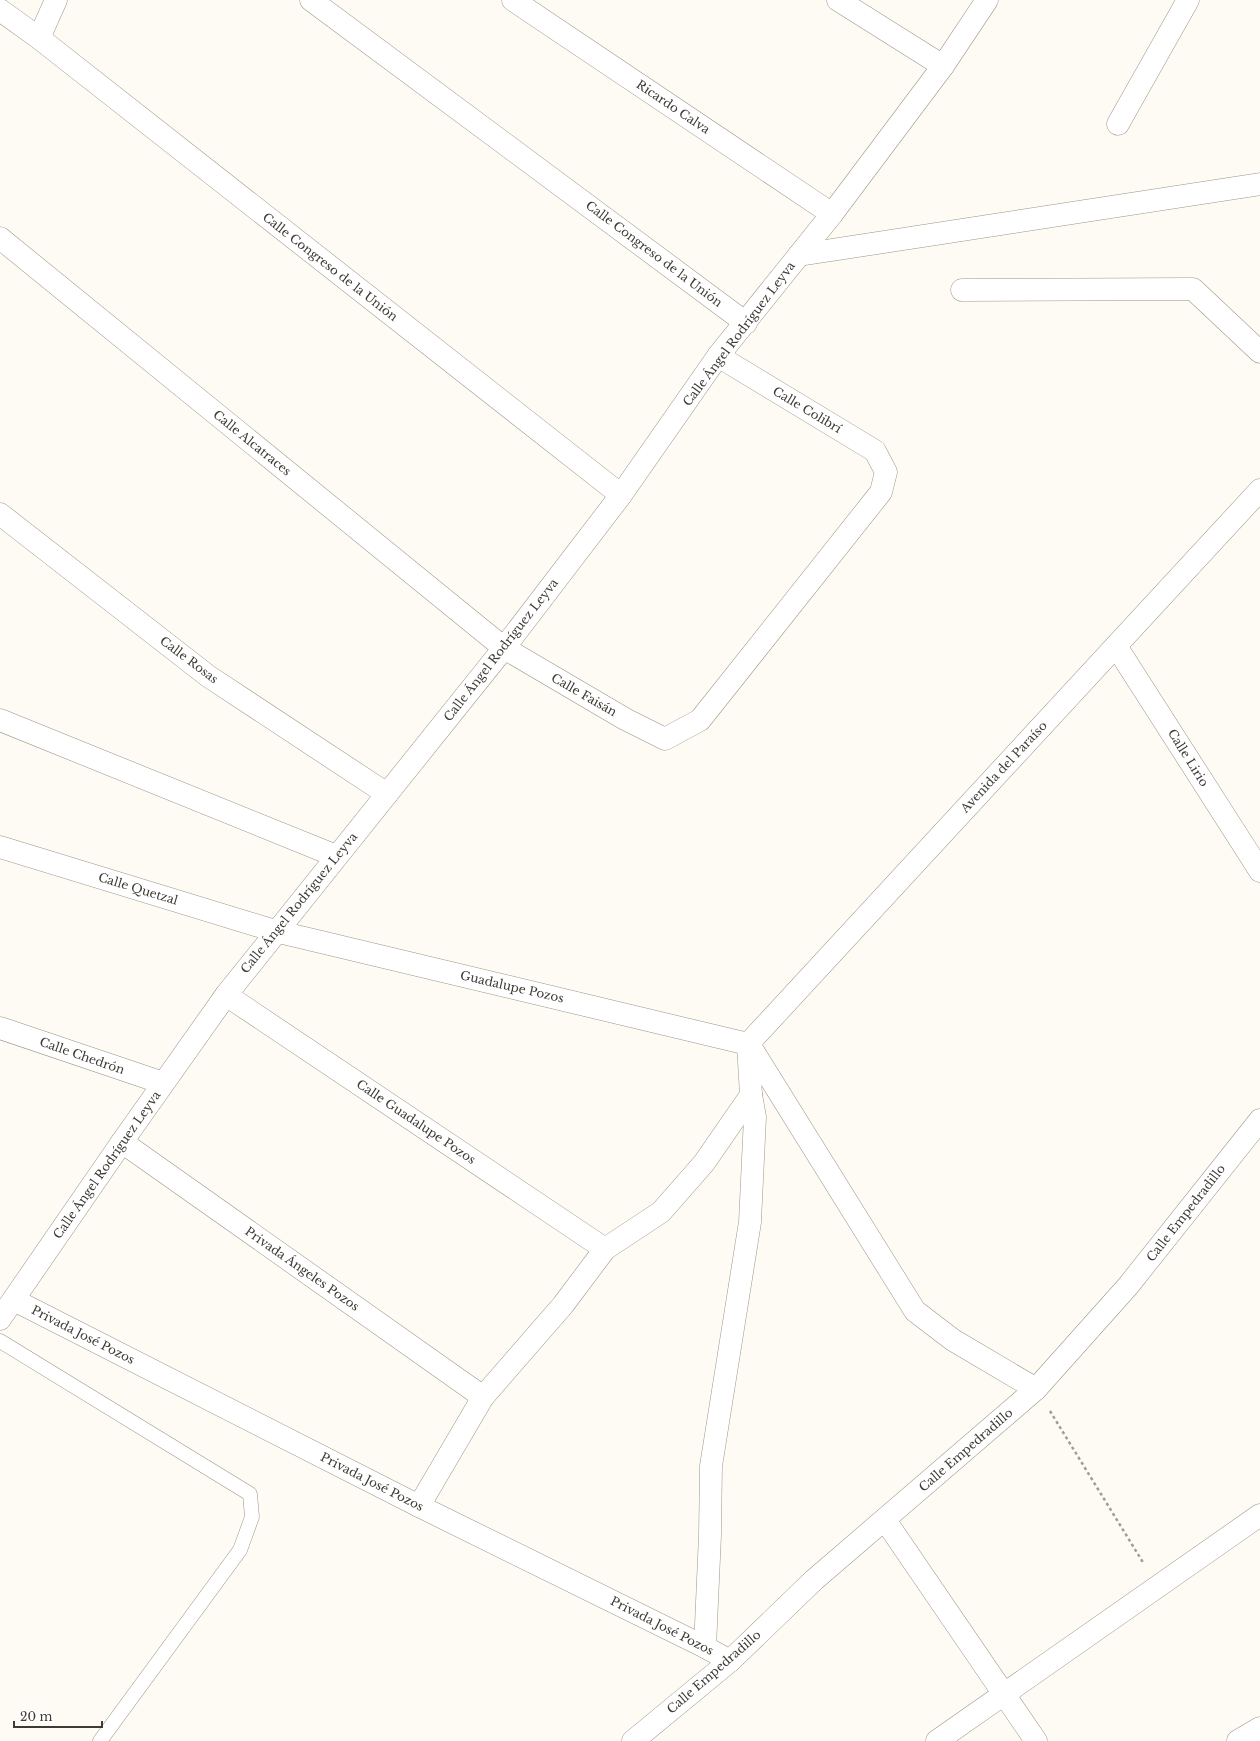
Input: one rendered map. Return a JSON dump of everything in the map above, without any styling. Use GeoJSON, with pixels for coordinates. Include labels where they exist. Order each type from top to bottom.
{"type":"FeatureCollection","features":[{"type":"Feature","properties":{"kind":"street"},"geometry":{"type":"LineString","coordinates":[[39,38],[56,0]]}},
{"type":"Feature","properties":{"kind":"street","name":"Calle Congreso de la Unión"},"geometry":{"type":"LineString","coordinates":[[311,0],[746,323]]}},
{"type":"Feature","properties":{"kind":"street","name":"Ricardo Calva"},"geometry":{"type":"LineString","coordinates":[[513,0],[832,214]]}},
{"type":"Feature","properties":{"kind":"street"},"geometry":{"type":"LineString","coordinates":[[838,0],[944,66]]}},
{"type":"Feature","properties":{"kind":"street","name":"Calle Ángel Rodríguez Leyva"},"geometry":{"type":"LineString","coordinates":[[0,1319],[7,1297],[122,1142],[226,995],[275,931],[504,648],[621,495],[718,356],[832,214],[944,66],[987,0]]}},
{"type":"Feature","properties":{"kind":"street"},"geometry":{"type":"LineString","coordinates":[[1118,124],[1188,0]]}},
{"type":"Feature","properties":{"kind":"street","name":"Calle Congreso de la Unión"},"geometry":{"type":"LineString","coordinates":[[0,10],[39,38],[621,495]]}},
{"type":"Feature","properties":{"kind":"street"},"geometry":{"type":"LineString","coordinates":[[798,255],[1260,184]]}},
{"type":"Feature","properties":{"kind":"street","name":"Calle Alcatraces"},"geometry":{"type":"LineString","coordinates":[[0,238],[504,648]]}},
{"type":"Feature","properties":{"kind":"street"},"geometry":{"type":"LineString","coordinates":[[962,290],[1193,289],[1260,352]]}},
{"type":"Feature","properties":{"kind":"street","name":"Calle Colibrí"},"geometry":{"type":"LineString","coordinates":[[665,739],[700,720],[880,492],[886,472],[875,451],[718,356]]}},
{"type":"Feature","properties":{"kind":"street","name":"Avenida del Paraíso"},"geometry":{"type":"LineString","coordinates":[[748,1044],[1260,490]]}},
{"type":"Feature","properties":{"kind":"street","name":"Calle Rosas"},"geometry":{"type":"LineString","coordinates":[[0,514],[208,676],[387,794]]}},
{"type":"Feature","properties":{"kind":"street","name":"Calle Lirio"},"geometry":{"type":"LineString","coordinates":[[1116,646],[1260,871]]}},
{"type":"Feature","properties":{"kind":"street","name":"Calle Faisán"},"geometry":{"type":"LineString","coordinates":[[504,648],[625,719],[665,739]]}},
{"type":"Feature","properties":{"kind":"street"},"geometry":{"type":"LineString","coordinates":[[0,720],[336,856]]}},
{"type":"Feature","properties":{"kind":"street","name":"Calle Quetzal"},"geometry":{"type":"LineString","coordinates":[[0,847],[275,931]]}},
{"type":"Feature","properties":{"kind":"street","name":"Guadalupe Pozos"},"geometry":{"type":"LineString","coordinates":[[275,931],[748,1044]]}},
{"type":"Feature","properties":{"kind":"street","name":"Calle Guadalupe Pozos"},"geometry":{"type":"LineString","coordinates":[[226,995],[605,1249]]}},
{"type":"Feature","properties":{"kind":"street","name":"Calle Chedrón"},"geometry":{"type":"LineString","coordinates":[[0,1028],[164,1083]]}},
{"type":"Feature","properties":{"kind":"street"},"geometry":{"type":"LineString","coordinates":[[705,1647],[710,1535],[710,1466],[750,1222],[755,1117],[751,1095],[748,1044]]}},
{"type":"Feature","properties":{"kind":"street"},"geometry":{"type":"LineString","coordinates":[[748,1044],[915,1311],[953,1340],[1036,1389]]}},
{"type":"Feature","properties":{"kind":"street"},"geometry":{"type":"LineString","coordinates":[[420,1506],[483,1397],[563,1305],[605,1249],[661,1212],[704,1163],[751,1095]]}},
{"type":"Feature","properties":{"kind":"street","name":"Calle Empedradillo"},"geometry":{"type":"LineString","coordinates":[[632,1741],[730,1662],[814,1580],[1036,1389],[1128,1286],[1260,1120]]}},
{"type":"Feature","properties":{"kind":"street","name":"Privada Ángeles Pozos"},"geometry":{"type":"LineString","coordinates":[[122,1142],[483,1397]]}},
{"type":"Feature","properties":{"kind":"street","name":"Privada José Pozos"},"geometry":{"type":"LineString","coordinates":[[7,1297],[420,1506],[705,1647],[730,1662]]}},
{"type":"Feature","properties":{"kind":"street"},"geometry":{"type":"LineString","coordinates":[[937,1741],[1260,1515]]}},
{"type":"Feature","properties":{"kind":"street"},"geometry":{"type":"LineString","coordinates":[[885,1520],[1005,1693],[1036,1741]]}},
{"type":"Feature","properties":{"kind":"lane"},"geometry":{"type":"LineString","coordinates":[[0,1341],[250,1494],[252,1517],[240,1550],[100,1741]]}},
{"type":"Feature","properties":{"kind":"path"},"geometry":{"type":"LineString","coordinates":[[1036,1389],[1158,1586]]}}]}
